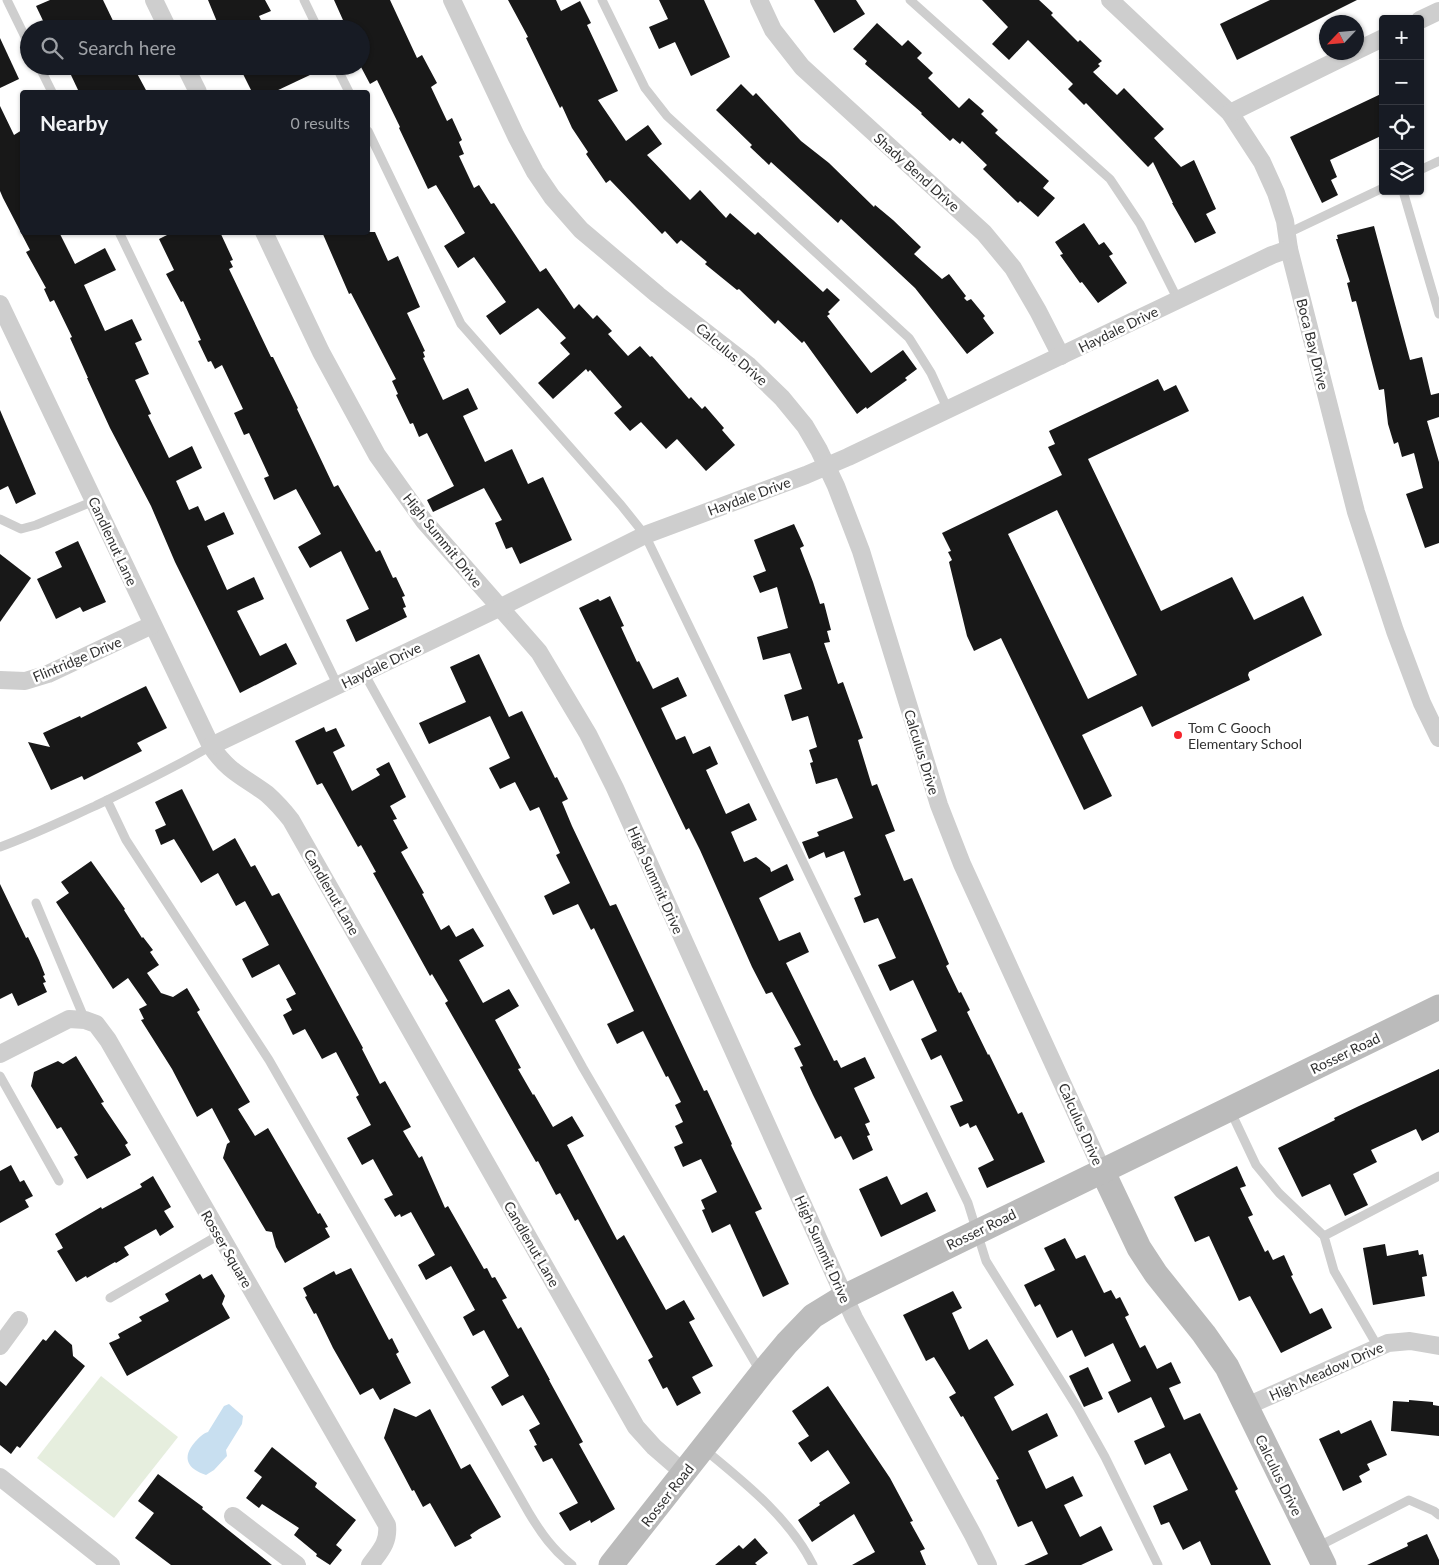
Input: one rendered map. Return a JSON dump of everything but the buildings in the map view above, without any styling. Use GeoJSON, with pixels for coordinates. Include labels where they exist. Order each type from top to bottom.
{"type":"FeatureCollection","features":[{"type":"Feature","properties":{"kind":"street"},"geometry":{"type":"LineString","coordinates":[[154,0],[164,20]]}},
{"type":"Feature","properties":{"kind":"street","name":"Calculus Drive"},"geometry":{"type":"LineString","coordinates":[[452,0],[520,143],[535,172],[552,197],[581,230],[658,295],[748,364],[782,398],[804,426],[819,450],[861,550],[939,805],[962,864],[1139,1248],[1156,1274],[1209,1340],[1227,1367],[1245,1407],[1320,1556]]}},
{"type":"Feature","properties":{"kind":"street","name":"Shady Bend Drive"},"geometry":{"type":"LineString","coordinates":[[758,0],[773,30],[802,67],[990,240],[1013,268],[1038,310],[1061,356]]}},
{"type":"Feature","properties":{"kind":"street","name":"Boca Bay Drive"},"geometry":{"type":"LineString","coordinates":[[1110,0],[1230,113],[1262,162],[1276,193],[1285,221],[1287,241],[1356,512],[1395,631],[1422,703],[1439,738]]}},
{"type":"Feature","properties":{"kind":"street"},"geometry":{"type":"LineString","coordinates":[[1424,18],[1439,11]]}},
{"type":"Feature","properties":{"kind":"street"},"geometry":{"type":"LineString","coordinates":[[1364,48],[1379,40]]}},
{"type":"Feature","properties":{"kind":"street"},"geometry":{"type":"LineString","coordinates":[[1230,113],[1339,60]]}},
{"type":"Feature","properties":{"kind":"street"},"geometry":{"type":"LineString","coordinates":[[190,75],[197,90]]}},
{"type":"Feature","properties":{"kind":"street","name":"High Summit Drive"},"geometry":{"type":"LineString","coordinates":[[265,235],[321,352],[377,455],[424,521],[539,652],[588,734],[615,788],[800,1195],[844,1297],[988,1565]]}},
{"type":"Feature","properties":{"kind":"street","name":"Haydale Drive"},"geometry":{"type":"LineString","coordinates":[[211,746],[645,536],[827,466],[948,410],[1272,255],[1287,241]]}},
{"type":"Feature","properties":{"kind":"street","name":"Candlenut Lane"},"geometry":{"type":"LineString","coordinates":[[0,304],[152,626],[211,746],[220,761],[268,795],[291,820],[636,1427],[654,1447],[684,1473]]}},
{"type":"Feature","properties":{"kind":"street","name":"Flintridge Drive"},"geometry":{"type":"LineString","coordinates":[[0,680],[25,681],[48,674],[152,626]]}},
{"type":"Feature","properties":{"kind":"street","name":"Rosser Road"},"geometry":{"type":"LineString","coordinates":[[611,1565],[762,1373],[813,1316],[844,1297],[976,1231],[1438,1011]]}},
{"type":"Feature","properties":{"kind":"street"},"geometry":{"type":"LineString","coordinates":[[0,1054],[69,1019],[85,1020]]}},
{"type":"Feature","properties":{"kind":"street","name":"Rosser Square"},"geometry":{"type":"LineString","coordinates":[[85,1020],[96,1024],[108,1040],[386,1525],[388,1536],[383,1547],[370,1565]]}},
{"type":"Feature","properties":{"kind":"street"},"geometry":{"type":"LineString","coordinates":[[0,1346],[19,1320]]}},
{"type":"Feature","properties":{"kind":"street","name":"High Meadow Drive"},"geometry":{"type":"LineString","coordinates":[[1245,1407],[1388,1343],[1410,1341],[1439,1346]]}},
{"type":"Feature","properties":{"kind":"street"},"geometry":{"type":"LineString","coordinates":[[0,1478],[111,1565]]}},
{"type":"Feature","properties":{"kind":"street"},"geometry":{"type":"LineString","coordinates":[[233,1516],[297,1565]]}},
{"type":"Feature","properties":{"kind":"lane"},"geometry":{"type":"LineString","coordinates":[[7,0],[20,27]]}},
{"type":"Feature","properties":{"kind":"lane"},"geometry":{"type":"LineString","coordinates":[[304,0],[314,20]]}},
{"type":"Feature","properties":{"kind":"lane"},"geometry":{"type":"LineString","coordinates":[[602,0],[645,88],[667,116],[909,338],[931,374],[948,410]]}},
{"type":"Feature","properties":{"kind":"lane"},"geometry":{"type":"LineString","coordinates":[[910,0],[1110,179],[1140,224],[1178,300]]}},
{"type":"Feature","properties":{"kind":"lane"},"geometry":{"type":"LineString","coordinates":[[44,75],[51,90]]}},
{"type":"Feature","properties":{"kind":"lane"},"geometry":{"type":"LineString","coordinates":[[340,75],[348,90]]}},
{"type":"Feature","properties":{"kind":"lane"},"geometry":{"type":"LineString","coordinates":[[370,135],[461,324],[645,536],[968,1203],[986,1261],[1078,1408],[1105,1457],[1158,1565]]}},
{"type":"Feature","properties":{"kind":"lane"},"geometry":{"type":"LineString","coordinates":[[1424,168],[1439,161]]}},
{"type":"Feature","properties":{"kind":"lane"},"geometry":{"type":"LineString","coordinates":[[1287,241],[1379,190]]}},
{"type":"Feature","properties":{"kind":"lane"},"geometry":{"type":"LineString","coordinates":[[1404,195],[1439,314]]}},
{"type":"Feature","properties":{"kind":"lane"},"geometry":{"type":"LineString","coordinates":[[120,235],[338,686]]}},
{"type":"Feature","properties":{"kind":"lane"},"geometry":{"type":"LineString","coordinates":[[0,519],[21,529],[36,526],[94,501]]}},
{"type":"Feature","properties":{"kind":"lane"},"geometry":{"type":"LineString","coordinates":[[364,673],[583,1068],[762,1373]]}},
{"type":"Feature","properties":{"kind":"lane"},"geometry":{"type":"LineString","coordinates":[[0,847],[30,836],[106,800],[184,762],[211,746]]}},
{"type":"Feature","properties":{"kind":"lane"},"geometry":{"type":"LineString","coordinates":[[106,800],[126,840],[269,1060],[528,1513],[545,1539],[561,1557],[572,1565]]}},
{"type":"Feature","properties":{"kind":"lane"},"geometry":{"type":"LineString","coordinates":[[36,903],[85,1020]]}},
{"type":"Feature","properties":{"kind":"lane"},"geometry":{"type":"LineString","coordinates":[[0,1076],[59,1180]]}},
{"type":"Feature","properties":{"kind":"lane"},"geometry":{"type":"LineString","coordinates":[[1230,1109],[1256,1165],[1279,1193],[1324,1236],[1334,1271],[1378,1347]]}},
{"type":"Feature","properties":{"kind":"lane"},"geometry":{"type":"LineString","coordinates":[[1324,1236],[1439,1176]]}},
{"type":"Feature","properties":{"kind":"lane"},"geometry":{"type":"LineString","coordinates":[[110,1298],[219,1235]]}},
{"type":"Feature","properties":{"kind":"lane"},"geometry":{"type":"LineString","coordinates":[[704,1449],[746,1485],[779,1517],[806,1552],[812,1565]]}},
{"type":"Feature","properties":{"kind":"lane"},"geometry":{"type":"LineString","coordinates":[[1320,1556],[1409,1500],[1439,1515]]}},
{"type":"Feature","properties":{"kind":"green space"},"geometry":{"type":"Polygon","coordinates":[[[101,1376],[178,1437],[114,1518],[37,1458],[101,1376]]]}},
{"type":"Feature","properties":{"kind":"water"},"geometry":{"type":"Polygon","coordinates":[[[229,1404],[243,1416],[242,1424],[226,1450],[227,1456],[214,1470],[206,1475],[200,1473],[188,1462],[188,1453],[195,1442],[208,1432],[224,1406],[229,1404]]]}},
{"type":"Feature","properties":{"kind":"place","name":"Tom C Gooch Elementary School"},"geometry":{"type":"Point","coordinates":[1178,735]}}]}
